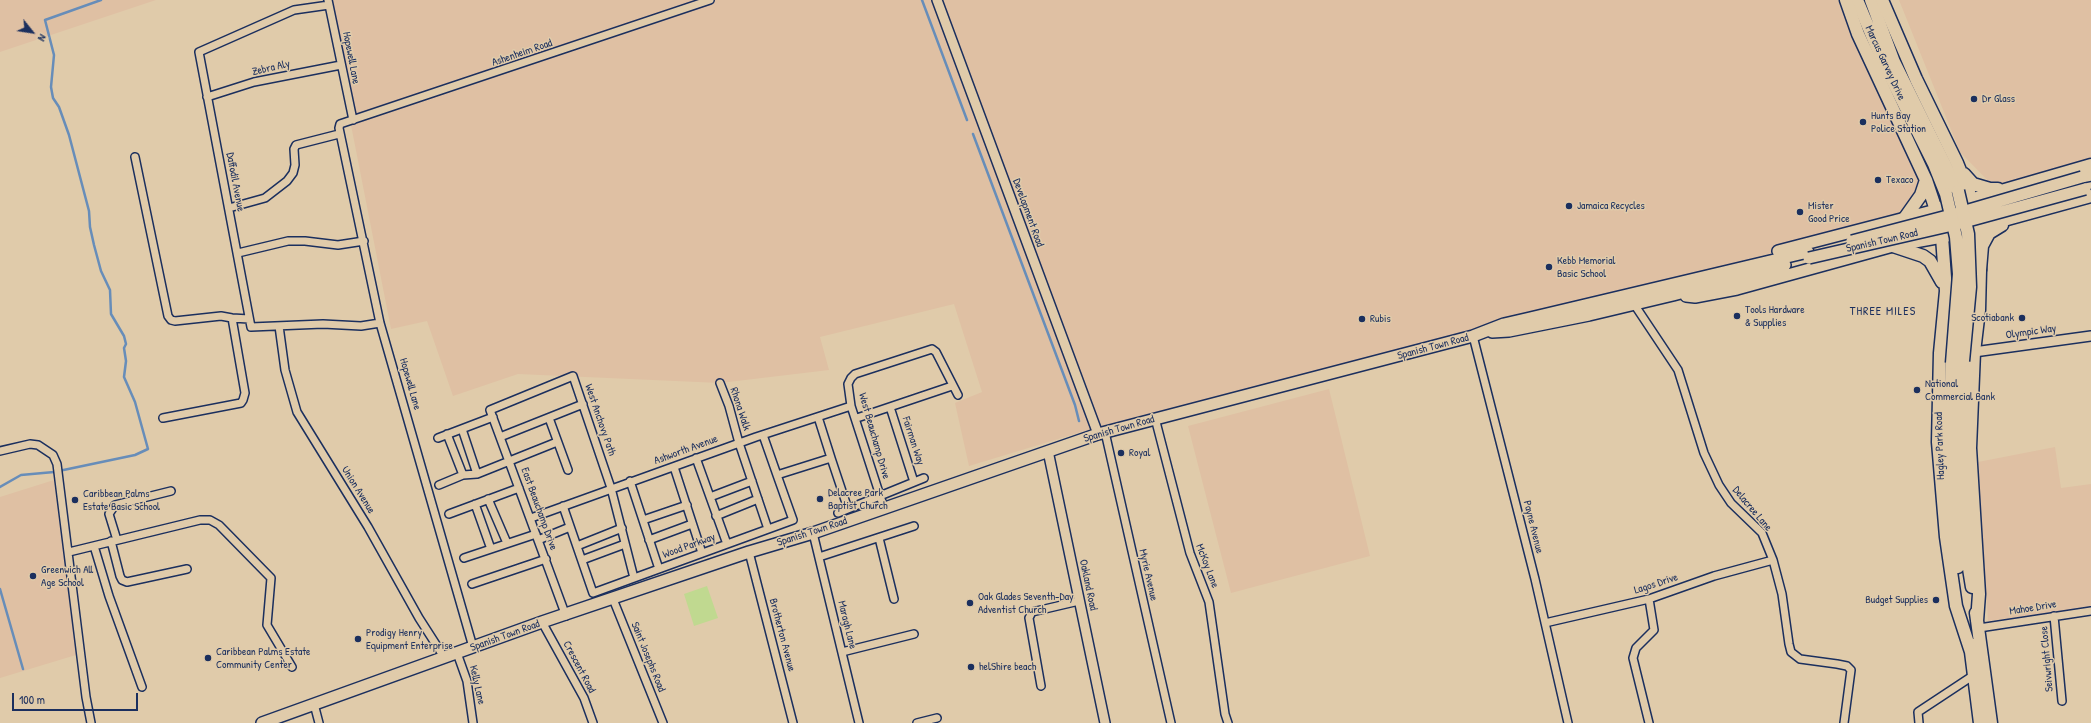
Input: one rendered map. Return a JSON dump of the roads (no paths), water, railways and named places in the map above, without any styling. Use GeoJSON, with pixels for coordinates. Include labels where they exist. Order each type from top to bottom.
{"type":"FeatureCollection","features":[{"type":"Feature","properties":{"kind":"main road","name":"Marcus Garvey Drive"},"geometry":{"type":"LineString","coordinates":[[1846,0],[1858,34],[1926,180],[1936,210],[1942,237]]}},
{"type":"Feature","properties":{"kind":"main road","name":"Marcus Garvey Drive"},"geometry":{"type":"LineString","coordinates":[[1857,0],[1889,62],[1946,194],[1967,233]]}},
{"type":"Feature","properties":{"kind":"main road","name":"Marcus Garvey Drive"},"geometry":{"type":"LineString","coordinates":[[1871,0],[1889,62]]}},
{"type":"Feature","properties":{"kind":"main road","name":"Marcus Garvey Drive"},"geometry":{"type":"LineString","coordinates":[[1882,0],[1913,73],[1957,163],[1972,200],[1967,233]]}},
{"type":"Feature","properties":{"kind":"main road"},"geometry":{"type":"LineString","coordinates":[[1957,163],[1972,184],[1990,189],[2005,188]]}},
{"type":"Feature","properties":{"kind":"main road","name":"Spanish Town Road"},"geometry":{"type":"LineString","coordinates":[[1690,280],[1756,257],[1904,219],[1972,200],[2005,188],[2091,165]]}},
{"type":"Feature","properties":{"kind":"main road","name":"Spanish Town Road"},"geometry":{"type":"LineString","coordinates":[[262,723],[542,622],[566,616],[749,552],[813,533],[1101,433],[1473,336],[1509,331],[1589,315],[1673,295],[2087,176]]}},
{"type":"Feature","properties":{"kind":"main road"},"geometry":{"type":"LineString","coordinates":[[1904,219],[1920,196],[1926,180]]}},
{"type":"Feature","properties":{"kind":"main road","name":"Spanish Town Road"},"geometry":{"type":"LineString","coordinates":[[1486,333],[1511,322],[1690,280],[1957,224],[2089,191]]}},
{"type":"Feature","properties":{"kind":"main road","name":"Spanish Town Road"},"geometry":{"type":"LineString","coordinates":[[1673,295],[1694,297],[1737,289],[1893,246],[1967,233],[2025,215],[2089,191]]}},
{"type":"Feature","properties":{"kind":"main road"},"geometry":{"type":"LineString","coordinates":[[1980,270],[1982,246],[1989,234],[2004,223],[2025,215]]}},
{"type":"Feature","properties":{"kind":"main road","name":"Hagley Park Road"},"geometry":{"type":"LineString","coordinates":[[1967,233],[1980,270],[1979,310],[1974,352],[1970,448],[1979,594],[1978,625]]}},
{"type":"Feature","properties":{"kind":"main road","name":"Hagley Park Road"},"geometry":{"type":"LineString","coordinates":[[1967,233],[1959,274],[1957,362],[1960,454],[1966,550],[1991,723]]}},
{"type":"Feature","properties":{"kind":"main road","name":"Hagley Park Road"},"geometry":{"type":"LineString","coordinates":[[1942,237],[1946,291],[1939,379],[1939,450],[1946,537],[1956,606],[1971,652]]}},
{"type":"Feature","properties":{"kind":"main road"},"geometry":{"type":"LineString","coordinates":[[1893,246],[1923,256],[1930,261],[1940,276],[1946,291],[1950,328],[1956,341],[1974,352]]}},
{"type":"Feature","properties":{"kind":"main road","name":"Hagley Park Road"},"geometry":{"type":"LineString","coordinates":[[1957,362],[1949,460],[1957,556],[1980,723]]}},
{"type":"Feature","properties":{"kind":"street","name":"Ashenheim Road"},"geometry":{"type":"LineString","coordinates":[[340,124],[710,0]]}},
{"type":"Feature","properties":{"kind":"street","name":"Development Road"},"geometry":{"type":"LineString","coordinates":[[937,0],[1101,433]]}},
{"type":"Feature","properties":{"kind":"street","name":"Hopewell Lane"},"geometry":{"type":"LineString","coordinates":[[329,2],[353,120]]}},
{"type":"Feature","properties":{"kind":"street","name":"Daffodil Avenue"},"geometry":{"type":"LineString","coordinates":[[249,319],[238,253],[199,52],[294,10],[329,2]]}},
{"type":"Feature","properties":{"kind":"street","name":"Zebra Aly"},"geometry":{"type":"LineString","coordinates":[[208,97],[254,82],[341,65]]}},
{"type":"Feature","properties":{"kind":"street","name":"Hopewell Lane"},"geometry":{"type":"LineString","coordinates":[[340,124],[340,134],[364,241],[380,323],[473,647]]}},
{"type":"Feature","properties":{"kind":"street"},"geometry":{"type":"LineString","coordinates":[[229,208],[265,198],[287,181],[293,173],[295,165],[294,149],[296,145],[340,134]]}},
{"type":"Feature","properties":{"kind":"street"},"geometry":{"type":"LineString","coordinates":[[135,157],[168,316],[171,320],[175,321],[221,316],[249,319],[251,327],[323,324],[361,326],[380,323]]}},
{"type":"Feature","properties":{"kind":"street"},"geometry":{"type":"LineString","coordinates":[[238,253],[288,241],[338,244],[364,241]]}},
{"type":"Feature","properties":{"kind":"street","name":"Delacree Lane"},"geometry":{"type":"LineString","coordinates":[[1634,304],[1678,370],[1704,453],[1719,485],[1731,503],[1762,533],[1773,560],[1782,594],[1789,644],[1792,652],[1800,659],[1847,666],[1851,670],[1844,723]]}},
{"type":"Feature","properties":{"kind":"street"},"geometry":{"type":"LineString","coordinates":[[163,418],[241,403],[245,393],[232,318]]}},
{"type":"Feature","properties":{"kind":"street","name":"Union Avenue"},"geometry":{"type":"LineString","coordinates":[[279,326],[285,370],[297,412],[368,527],[419,618],[444,657]]}},
{"type":"Feature","properties":{"kind":"street","name":"Payne Avenue"},"geometry":{"type":"LineString","coordinates":[[1473,336],[1545,623],[1568,723]]}},
{"type":"Feature","properties":{"kind":"street","name":"Olympic Way"},"geometry":{"type":"LineString","coordinates":[[1974,352],[2091,336]]}},
{"type":"Feature","properties":{"kind":"street","name":"West Beauchamp Drive"},"geometry":{"type":"LineString","coordinates":[[884,508],[857,418],[851,406],[848,384],[855,374],[929,350],[936,352],[952,386]]}},
{"type":"Feature","properties":{"kind":"street","name":"West Anchovy Path"},"geometry":{"type":"LineString","coordinates":[[492,414],[573,376],[611,488],[634,578]]}},
{"type":"Feature","properties":{"kind":"street","name":"Rhona Walk"},"geometry":{"type":"LineString","coordinates":[[720,383],[729,406],[739,443],[768,529]]}},
{"type":"Feature","properties":{"kind":"street"},"geometry":{"type":"LineString","coordinates":[[952,386],[958,395]]}},
{"type":"Feature","properties":{"kind":"street","name":"Fairman Way"},"geometry":{"type":"LineString","coordinates":[[857,418],[952,386]]}},
{"type":"Feature","properties":{"kind":"street"},"geometry":{"type":"LineString","coordinates":[[500,437],[583,404]]}},
{"type":"Feature","properties":{"kind":"street","name":"Ashworth Avenue"},"geometry":{"type":"LineString","coordinates":[[530,518],[630,481],[851,406]]}},
{"type":"Feature","properties":{"kind":"street","name":"Fairman Way"},"geometry":{"type":"LineString","coordinates":[[890,407],[914,482]]}},
{"type":"Feature","properties":{"kind":"street"},"geometry":{"type":"LineString","coordinates":[[438,438],[462,429],[492,414]]}},
{"type":"Feature","properties":{"kind":"street","name":"East Beauchamp Drive"},"geometry":{"type":"LineString","coordinates":[[492,414],[566,616]]}},
{"type":"Feature","properties":{"kind":"street"},"geometry":{"type":"LineString","coordinates":[[818,417],[848,509]]}},
{"type":"Feature","properties":{"kind":"street"},"geometry":{"type":"LineString","coordinates":[[549,418],[568,470]]}},
{"type":"Feature","properties":{"kind":"street","name":"McKoy Lane"},"geometry":{"type":"LineString","coordinates":[[1155,418],[1190,554],[1209,602],[1225,714],[1228,723]]}},
{"type":"Feature","properties":{"kind":"street"},"geometry":{"type":"LineString","coordinates":[[462,429],[478,474]]}},
{"type":"Feature","properties":{"kind":"street","name":"Myrie Avenue"},"geometry":{"type":"LineString","coordinates":[[1101,433],[1171,723]]}},
{"type":"Feature","properties":{"kind":"street"},"geometry":{"type":"LineString","coordinates":[[447,434],[463,475]]}},
{"type":"Feature","properties":{"kind":"street"},"geometry":{"type":"LineString","coordinates":[[763,435],[777,475],[831,458]]}},
{"type":"Feature","properties":{"kind":"street"},"geometry":{"type":"LineString","coordinates":[[439,485],[463,475],[478,474],[557,442]]}},
{"type":"Feature","properties":{"kind":"street"},"geometry":{"type":"LineString","coordinates":[[0,451],[30,444],[38,445],[53,455],[60,477],[86,697],[91,723]]}},
{"type":"Feature","properties":{"kind":"street","name":"Oakland Road"},"geometry":{"type":"LineString","coordinates":[[1048,451],[1105,723]]}},
{"type":"Feature","properties":{"kind":"street"},"geometry":{"type":"LineString","coordinates":[[696,458],[726,544]]}},
{"type":"Feature","properties":{"kind":"street"},"geometry":{"type":"LineString","coordinates":[[674,467],[702,553]]}},
{"type":"Feature","properties":{"kind":"street","name":"Wood Parkway"},"geometry":{"type":"LineString","coordinates":[[582,560],[593,593],[793,520],[777,475]]}},
{"type":"Feature","properties":{"kind":"street","name":"West Beauchamp Drive"},"geometry":{"type":"LineString","coordinates":[[838,513],[924,478]]}},
{"type":"Feature","properties":{"kind":"street"},"geometry":{"type":"LineString","coordinates":[[630,481],[659,569]]}},
{"type":"Feature","properties":{"kind":"street"},"geometry":{"type":"LineString","coordinates":[[710,497],[752,481]]}},
{"type":"Feature","properties":{"kind":"street"},"geometry":{"type":"LineString","coordinates":[[449,514],[519,488]]}},
{"type":"Feature","properties":{"kind":"street"},"geometry":{"type":"LineString","coordinates":[[171,491],[115,505],[109,514],[120,576],[122,580],[127,582],[187,569]]}},
{"type":"Feature","properties":{"kind":"street"},"geometry":{"type":"LineString","coordinates":[[488,499],[507,543]]}},
{"type":"Feature","properties":{"kind":"street"},"geometry":{"type":"LineString","coordinates":[[716,516],[758,499]]}},
{"type":"Feature","properties":{"kind":"street"},"geometry":{"type":"LineString","coordinates":[[475,504],[491,549]]}},
{"type":"Feature","properties":{"kind":"street"},"geometry":{"type":"LineString","coordinates":[[643,520],[686,505]]}},
{"type":"Feature","properties":{"kind":"street"},"geometry":{"type":"LineString","coordinates":[[563,506],[582,560],[625,544]]}},
{"type":"Feature","properties":{"kind":"street"},"geometry":{"type":"LineString","coordinates":[[68,552],[200,520],[210,520],[219,525],[271,578],[267,625],[292,667]]}},
{"type":"Feature","properties":{"kind":"street"},"geometry":{"type":"LineString","coordinates":[[649,540],[692,524]]}},
{"type":"Feature","properties":{"kind":"street"},"geometry":{"type":"LineString","coordinates":[[819,557],[914,526]]}},
{"type":"Feature","properties":{"kind":"street"},"geometry":{"type":"LineString","coordinates":[[464,558],[507,543],[537,537],[570,527]]}},
{"type":"Feature","properties":{"kind":"street"},"geometry":{"type":"LineString","coordinates":[[577,546],[622,528]]}},
{"type":"Feature","properties":{"kind":"street","name":"Maragh Lane"},"geometry":{"type":"LineString","coordinates":[[813,533],[859,723]]}},
{"type":"Feature","properties":{"kind":"street"},"geometry":{"type":"LineString","coordinates":[[879,538],[894,599]]}},
{"type":"Feature","properties":{"kind":"street"},"geometry":{"type":"LineString","coordinates":[[94,546],[109,596],[142,687]]}},
{"type":"Feature","properties":{"kind":"street","name":"Brotherton Avenue"},"geometry":{"type":"LineString","coordinates":[[749,552],[793,723]]}},
{"type":"Feature","properties":{"kind":"street"},"geometry":{"type":"LineString","coordinates":[[472,584],[546,559]]}},
{"type":"Feature","properties":{"kind":"street","name":"Lagos Drive"},"geometry":{"type":"LineString","coordinates":[[1545,623],[1649,599],[1714,576],[1773,560]]}},
{"type":"Feature","properties":{"kind":"street","name":"Saint Josephs Road"},"geometry":{"type":"LineString","coordinates":[[612,599],[663,723]]}},
{"type":"Feature","properties":{"kind":"street"},"geometry":{"type":"LineString","coordinates":[[1649,599],[1654,630],[1636,648],[1633,658],[1649,723]]}},
{"type":"Feature","properties":{"kind":"street"},"geometry":{"type":"LineString","coordinates":[[1041,686],[1029,618],[1032,612],[1079,601]]}},
{"type":"Feature","properties":{"kind":"street","name":"Mahoe Drive"},"geometry":{"type":"LineString","coordinates":[[1978,625],[2091,611]]}},
{"type":"Feature","properties":{"kind":"street","name":"Seivwright Close"},"geometry":{"type":"LineString","coordinates":[[2054,616],[2062,701]]}},
{"type":"Feature","properties":{"kind":"street","name":"Crescent Road"},"geometry":{"type":"LineString","coordinates":[[542,622],[584,698],[592,723]]}},
{"type":"Feature","properties":{"kind":"street"},"geometry":{"type":"LineString","coordinates":[[842,652],[914,634]]}},
{"type":"Feature","properties":{"kind":"street","name":"Kelly Lane"},"geometry":{"type":"LineString","coordinates":[[457,653],[467,681],[473,723]]}},
{"type":"Feature","properties":{"kind":"street"},"geometry":{"type":"LineString","coordinates":[[1919,723],[1918,712],[1974,675]]}},
{"type":"Feature","properties":{"kind":"street"},"geometry":{"type":"LineString","coordinates":[[314,704],[319,723]]}},
{"type":"Feature","properties":{"kind":"street"},"geometry":{"type":"LineString","coordinates":[[918,723],[938,718]]}},
{"type":"Feature","properties":{"kind":"waterway"},"geometry":{"type":"LineString","coordinates":[[0,487],[21,475],[54,472],[135,455],[148,449],[135,402],[124,377],[126,361],[124,348],[126,344],[124,336],[111,314],[110,290],[101,271],[94,245],[90,227],[89,211],[69,135],[59,107],[53,98],[51,87],[54,55],[45,20],[101,0]]}},
{"type":"Feature","properties":{"kind":"waterway"},"geometry":{"type":"LineString","coordinates":[[922,0],[967,120]]}},
{"type":"Feature","properties":{"kind":"waterway"},"geometry":{"type":"LineString","coordinates":[[973,134],[1075,405],[1079,421]]}},
{"type":"Feature","properties":{"kind":"waterway"},"geometry":{"type":"LineString","coordinates":[[0,589],[23,669]]}},
{"type":"Feature","properties":{"kind":"place","name":"Dr Glass"},"geometry":{"type":"Point","coordinates":[1974,99]}},
{"type":"Feature","properties":{"kind":"place","name":"Hunts Bay Police Station"},"geometry":{"type":"Point","coordinates":[1863,122]}},
{"type":"Feature","properties":{"kind":"place","name":"Texaco"},"geometry":{"type":"Point","coordinates":[1878,180]}},
{"type":"Feature","properties":{"kind":"place","name":"Jamaica Recycles"},"geometry":{"type":"Point","coordinates":[1569,206]}},
{"type":"Feature","properties":{"kind":"place","name":"Mister Good Price"},"geometry":{"type":"Point","coordinates":[1800,212]}},
{"type":"Feature","properties":{"kind":"place","name":"Kebb Memorial Basic School"},"geometry":{"type":"Point","coordinates":[1549,267]}},
{"type":"Feature","properties":{"kind":"place","name":"Tools Hardware & Supplies"},"geometry":{"type":"Point","coordinates":[1737,316]}},
{"type":"Feature","properties":{"kind":"place","name":"Scotiabank"},"geometry":{"type":"Point","coordinates":[2022,318]}},
{"type":"Feature","properties":{"kind":"place","name":"Rubis"},"geometry":{"type":"Point","coordinates":[1362,319]}},
{"type":"Feature","properties":{"kind":"place","name":"National Commercial Bank"},"geometry":{"type":"Point","coordinates":[1917,390]}},
{"type":"Feature","properties":{"kind":"place","name":"Royal"},"geometry":{"type":"Point","coordinates":[1121,453]}},
{"type":"Feature","properties":{"kind":"place","name":"Delacree Park Baptist Church"},"geometry":{"type":"Point","coordinates":[820,499]}},
{"type":"Feature","properties":{"kind":"place","name":"Caribbean Palms Estate Basic School"},"geometry":{"type":"Point","coordinates":[75,500]}},
{"type":"Feature","properties":{"kind":"place","name":"Greenwich All Age School"},"geometry":{"type":"Point","coordinates":[33,576]}},
{"type":"Feature","properties":{"kind":"place","name":"Budget Supplies"},"geometry":{"type":"Point","coordinates":[1936,600]}},
{"type":"Feature","properties":{"kind":"place","name":"Oak Glades Seventh-Day Adventist Church"},"geometry":{"type":"Point","coordinates":[970,603]}},
{"type":"Feature","properties":{"kind":"place","name":"Prodigy Henry Equipment Enterprise"},"geometry":{"type":"Point","coordinates":[358,639]}},
{"type":"Feature","properties":{"kind":"place","name":"Caribbean Palms Estate Community Center"},"geometry":{"type":"Point","coordinates":[208,658]}},
{"type":"Feature","properties":{"kind":"place","name":"helShire beach"},"geometry":{"type":"Point","coordinates":[971,667]}},
{"type":"Feature","properties":{"kind":"district","name":"THREE MILES"},"geometry":{"type":"Point","coordinates":[1883,312]}}]}
